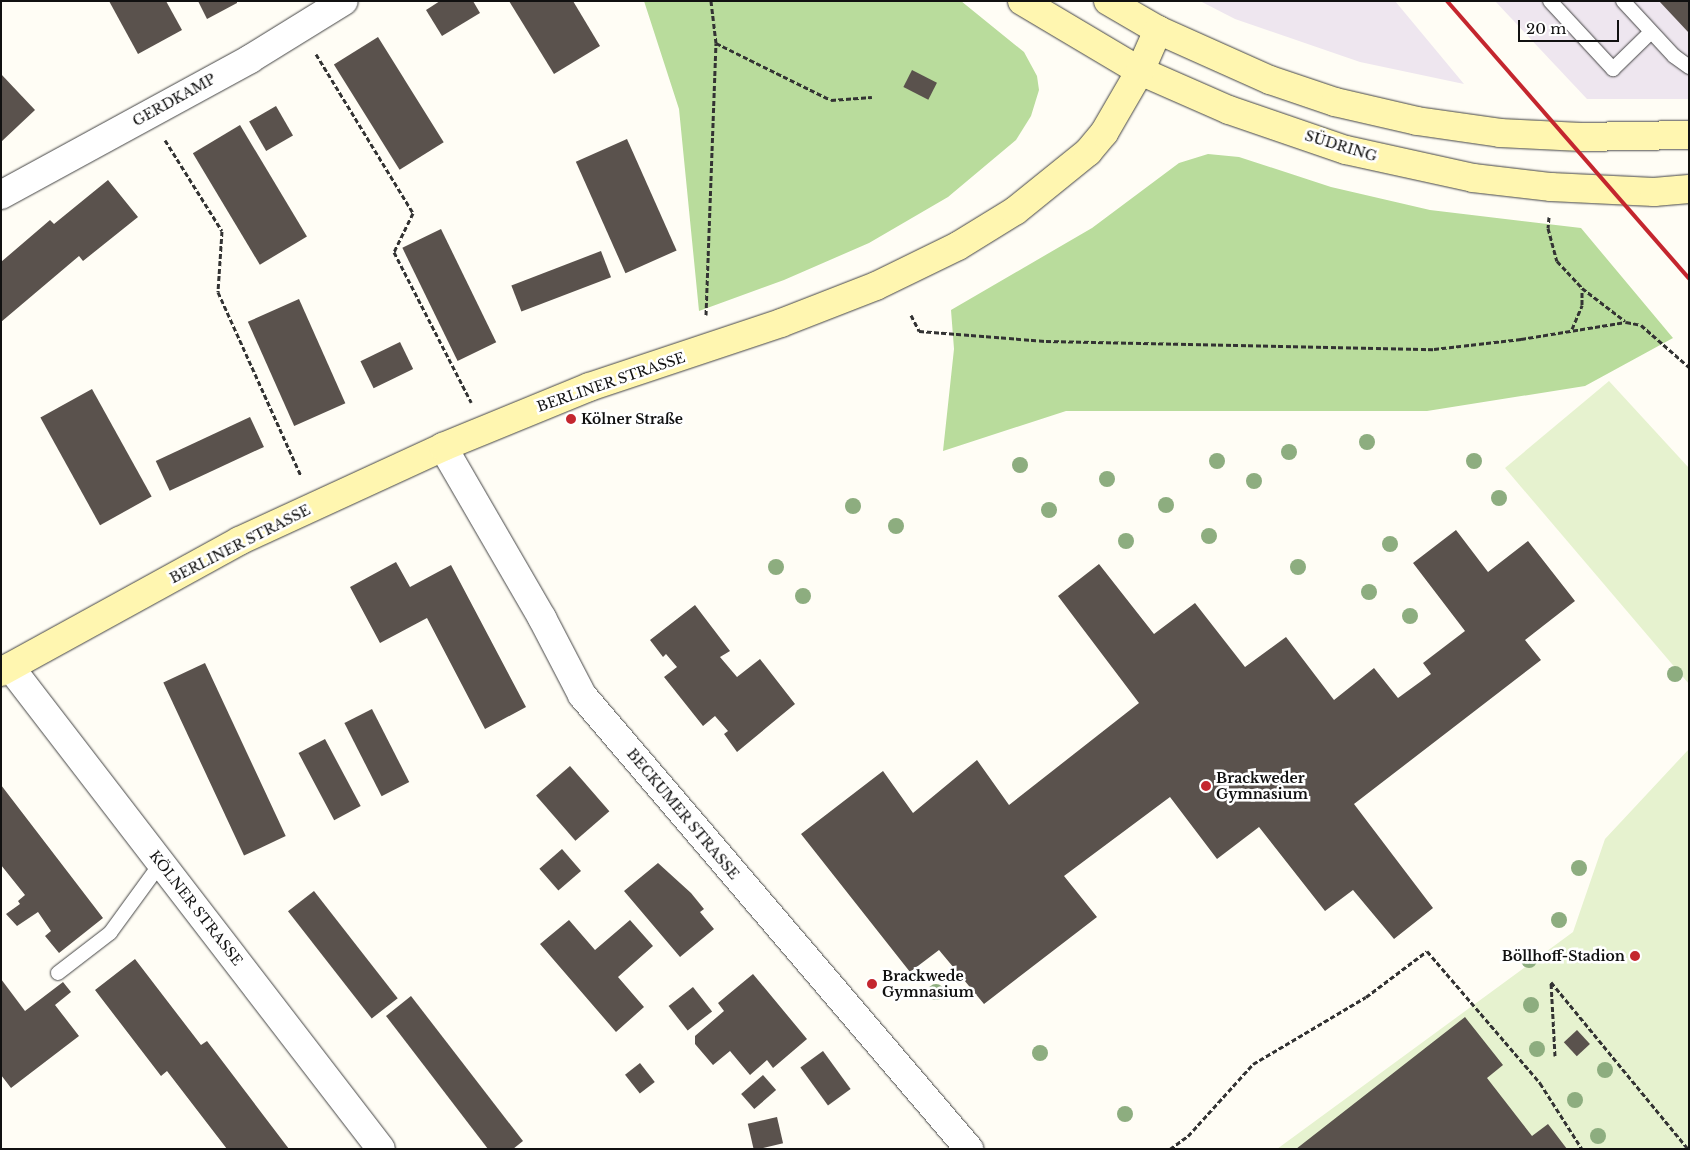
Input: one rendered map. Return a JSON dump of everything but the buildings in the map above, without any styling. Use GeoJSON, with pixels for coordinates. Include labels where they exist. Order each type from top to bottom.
{"type":"FeatureCollection","features":[{"type":"Feature","properties":{"kind":"street","name":"GERDKAMP"},"geometry":{"type":"LineString","coordinates":[[1,194],[149,114],[301,28],[344,1]]}},
{"type":"Feature","properties":{"kind":"street","name":"SÜDRING"},"geometry":{"type":"LineString","coordinates":[[1022,1],[1140,71],[1229,110],[1346,150],[1413,167],[1551,187],[1654,192],[1689,189]]}},
{"type":"Feature","properties":{"kind":"street"},"geometry":{"type":"LineString","coordinates":[[1108,1],[1158,30],[1270,80],[1335,102],[1417,121],[1500,133],[1581,137],[1689,135]]}},
{"type":"Feature","properties":{"kind":"street","name":"BERLINER STRASSE"},"geometry":{"type":"LineString","coordinates":[[6,669],[239,541],[443,446],[589,387],[807,313],[876,286],[958,246],[1015,211],[1088,152],[1104,133],[1140,71],[1158,30]]}},
{"type":"Feature","properties":{"kind":"street","name":"BECKUMER STRASSE"},"geometry":{"type":"LineString","coordinates":[[443,446],[542,618],[582,694],[969,1149]]}},
{"type":"Feature","properties":{"kind":"street","name":"KÖLNER STRASSE"},"geometry":{"type":"LineString","coordinates":[[6,669],[160,863],[381,1149]]}},
{"type":"Feature","properties":{"kind":"lane"},"geometry":{"type":"LineString","coordinates":[[1550,1],[1613,69],[1651,32]]}},
{"type":"Feature","properties":{"kind":"lane"},"geometry":{"type":"LineString","coordinates":[[1623,1],[1651,32],[1689,67]]}},
{"type":"Feature","properties":{"kind":"lane"},"geometry":{"type":"LineString","coordinates":[[58,973],[110,933],[160,863]]}},
{"type":"Feature","properties":{"kind":"path"},"geometry":{"type":"LineString","coordinates":[[706,317],[716,43],[711,1]]}},
{"type":"Feature","properties":{"kind":"path"},"geometry":{"type":"LineString","coordinates":[[301,28],[413,213],[394,252],[472,403]]}},
{"type":"Feature","properties":{"kind":"path"},"geometry":{"type":"LineString","coordinates":[[716,43],[831,100],[872,97]]}},
{"type":"Feature","properties":{"kind":"path"},"geometry":{"type":"LineString","coordinates":[[149,114],[222,231],[218,292],[301,476]]}},
{"type":"Feature","properties":{"kind":"path"},"geometry":{"type":"LineString","coordinates":[[1549,216],[1548,228],[1557,261],[1582,288],[1626,322]]}},
{"type":"Feature","properties":{"kind":"path"},"geometry":{"type":"LineString","coordinates":[[1572,329],[1582,305],[1582,288]]}},
{"type":"Feature","properties":{"kind":"path"},"geometry":{"type":"LineString","coordinates":[[911,315],[919,331],[1046,341],[1434,349],[1521,339],[1572,329],[1626,322],[1641,325],[1689,367]]}},
{"type":"Feature","properties":{"kind":"path"},"geometry":{"type":"LineString","coordinates":[[1170,1149],[1188,1136],[1253,1064],[1366,997],[1426,951],[1540,1084],[1582,1149]]}},
{"type":"Feature","properties":{"kind":"path"},"geometry":{"type":"LineString","coordinates":[[1555,1056],[1550,982],[1688,1149]]}},
{"type":"Feature","properties":{"kind":"shaded area"},"geometry":{"type":"Polygon","coordinates":[[[1200,1],[1395,1],[1464,84],[1360,62],[1235,19],[1200,1]]]}},
{"type":"Feature","properties":{"kind":"shaded area"},"geometry":{"type":"Polygon","coordinates":[[[1495,1],[1689,1],[1689,99],[1587,99],[1495,1]]]}},
{"type":"Feature","properties":{"kind":"green space"},"geometry":{"type":"Polygon","coordinates":[[[644,1],[961,1],[1024,52],[1037,76],[1039,90],[1031,116],[1016,140],[948,197],[869,243],[784,280],[699,311],[679,109],[644,1]]]}},
{"type":"Feature","properties":{"kind":"green space"},"geometry":{"type":"Polygon","coordinates":[[[1208,154],[1239,157],[1331,187],[1430,210],[1581,228],[1673,338],[1585,386],[1427,411],[1066,411],[943,451],[954,349],[951,310],[1092,228],[1179,163],[1208,154]]]}},
{"type":"Feature","properties":{"kind":"green space"},"geometry":{"type":"Polygon","coordinates":[[[1609,381],[1689,468],[1689,684],[1505,468],[1609,381]]]}},
{"type":"Feature","properties":{"kind":"green space"},"geometry":{"type":"Polygon","coordinates":[[[1689,749],[1689,1149],[1277,1149],[1573,932],[1605,839],[1689,749]]]}},
{"type":"Feature","properties":{"kind":"railway"},"geometry":{"type":"LineString","coordinates":[[1447,1],[1689,278]]}},
{"type":"Feature","properties":{"kind":"place","name":"Kölner Straße"},"geometry":{"type":"Point","coordinates":[571,419]}},
{"type":"Feature","properties":{"kind":"place","name":"Brackweder Gymnasium"},"geometry":{"type":"Point","coordinates":[1206,786]}},
{"type":"Feature","properties":{"kind":"place","name":"Böllhoff-Stadion"},"geometry":{"type":"Point","coordinates":[1635,956]}},
{"type":"Feature","properties":{"kind":"place","name":"Brackwede Gymnasium"},"geometry":{"type":"Point","coordinates":[872,984]}}]}
